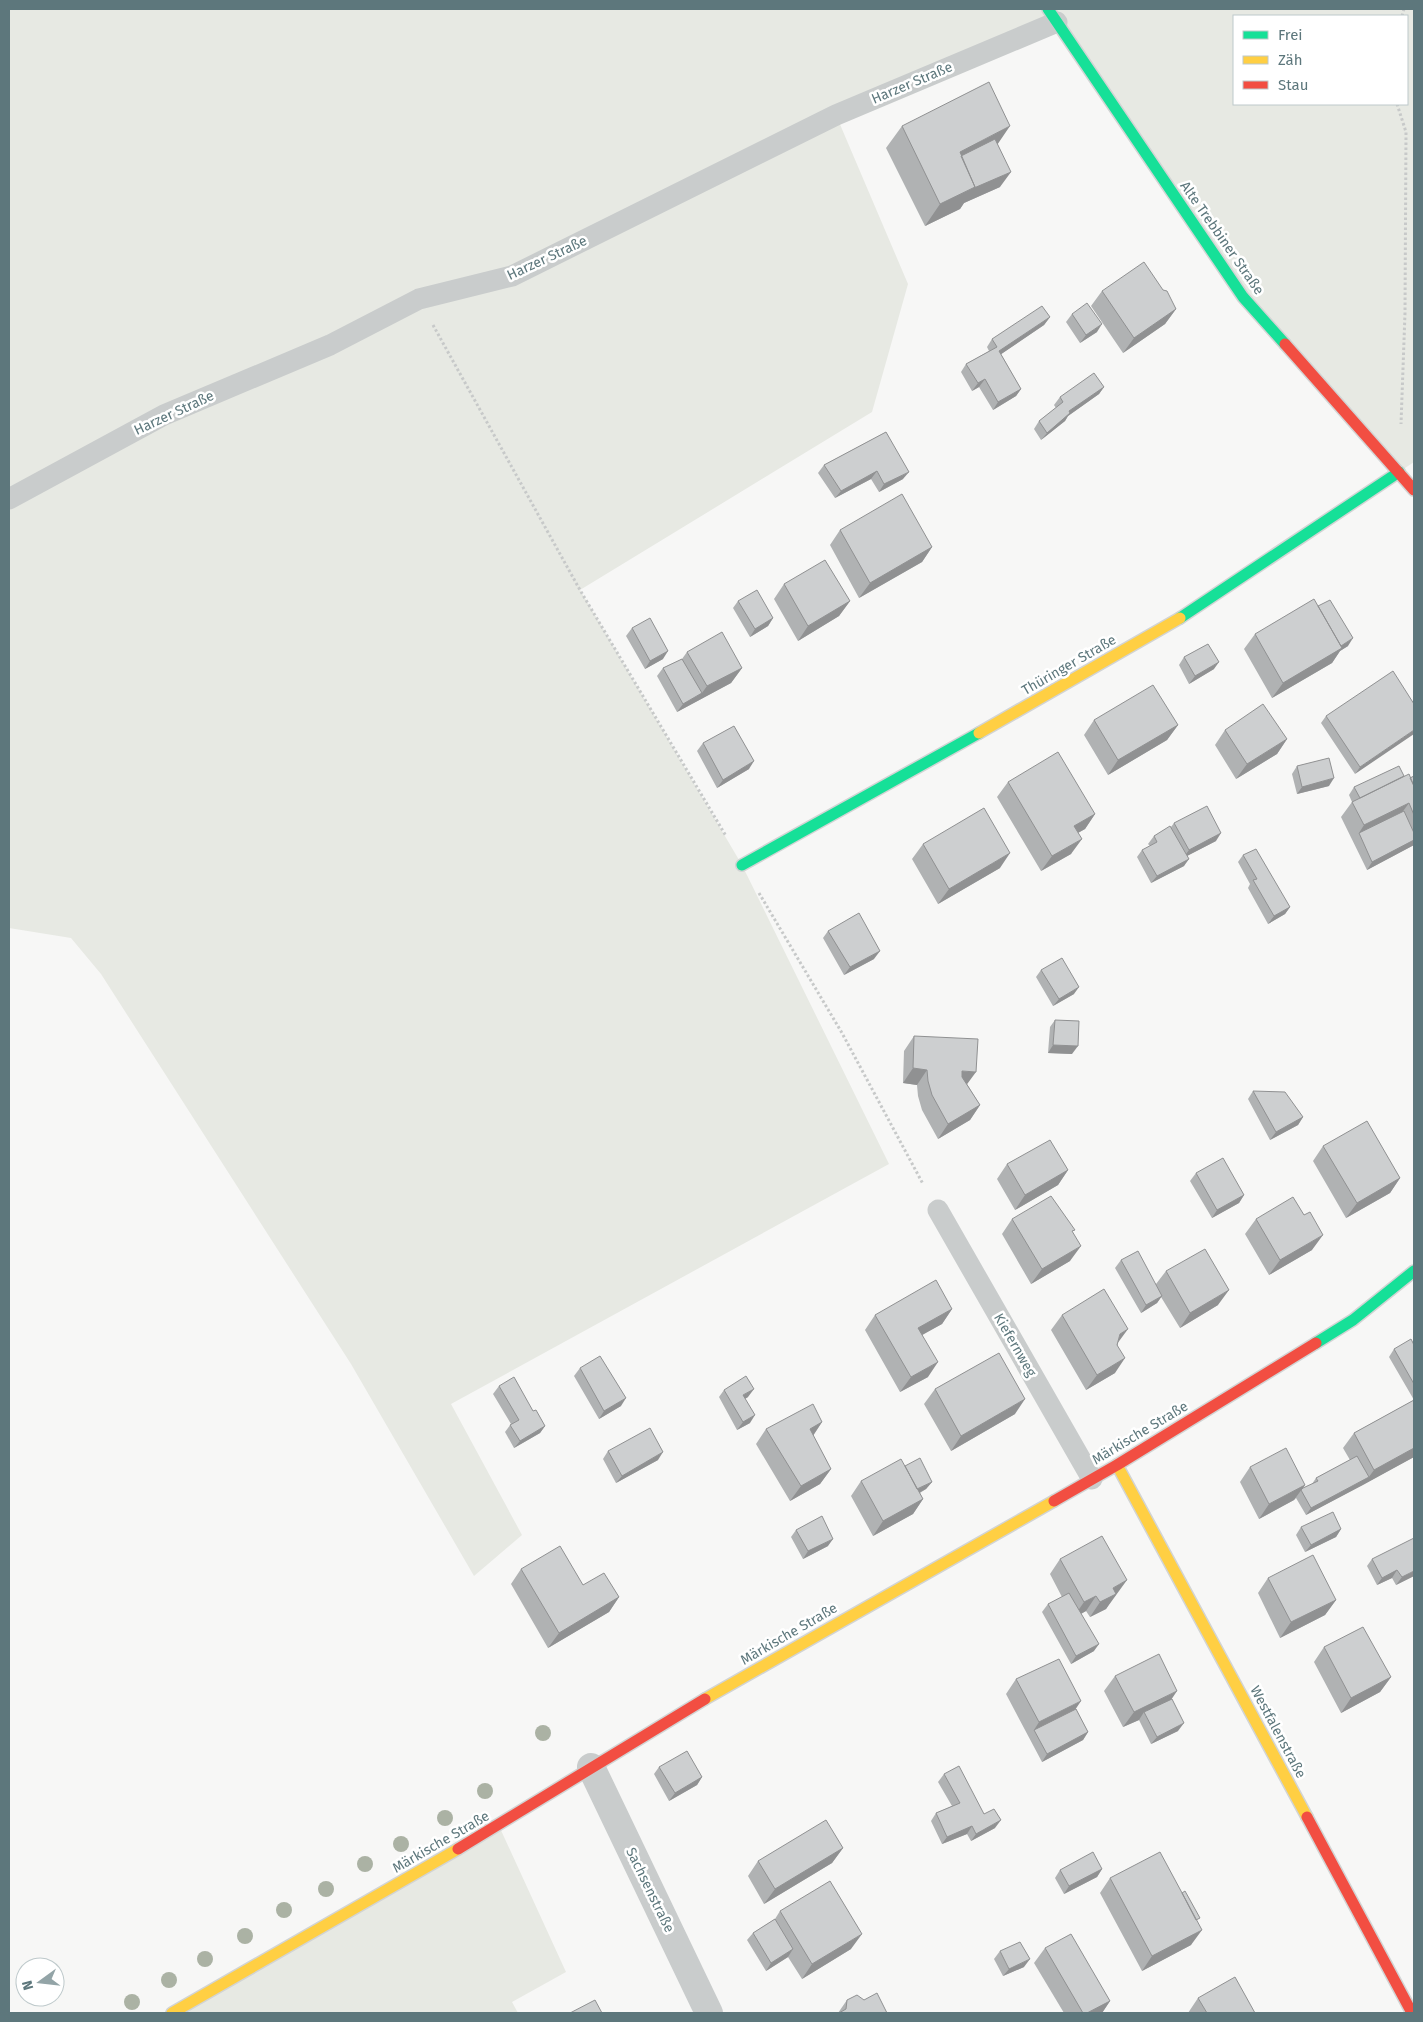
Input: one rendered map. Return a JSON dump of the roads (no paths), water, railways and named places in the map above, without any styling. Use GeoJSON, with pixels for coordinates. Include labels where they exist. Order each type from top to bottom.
{"type":"FeatureCollection","features":[{"type":"Feature","properties":{"kind":"street","name":"Alte Trebbiner Straße"},"geometry":{"type":"LineString","coordinates":[[1052,15],[1242,297],[1414,490]]}},
{"type":"Feature","properties":{"kind":"street","name":"Thüringer Straße"},"geometry":{"type":"LineString","coordinates":[[742,865],[943,754],[1190,612],[1399,472]]}},
{"type":"Feature","properties":{"kind":"street","name":"Märkische Straße"},"geometry":{"type":"LineString","coordinates":[[172,2013],[499,1826],[591,1767],[686,1710],[1117,1465],[1353,1320],[1414,1271]]}},
{"type":"Feature","properties":{"kind":"street","name":"Westfalenstraße"},"geometry":{"type":"LineString","coordinates":[[1117,1465],[1412,2013]]}},
{"type":"Feature","properties":{"kind":"street","name":"Sachsenstraße"},"geometry":{"type":"LineString","coordinates":[[591,1767],[709,2013]]}},
{"type":"Feature","properties":{"kind":"lane","name":"Harzer Straße"},"geometry":{"type":"LineString","coordinates":[[9,499],[164,415],[330,344],[418,299],[512,276],[836,115],[1052,15]]}},
{"type":"Feature","properties":{"kind":"lane","name":"Kiefernweg"},"geometry":{"type":"LineString","coordinates":[[938,1210],[1092,1479]]}}]}
